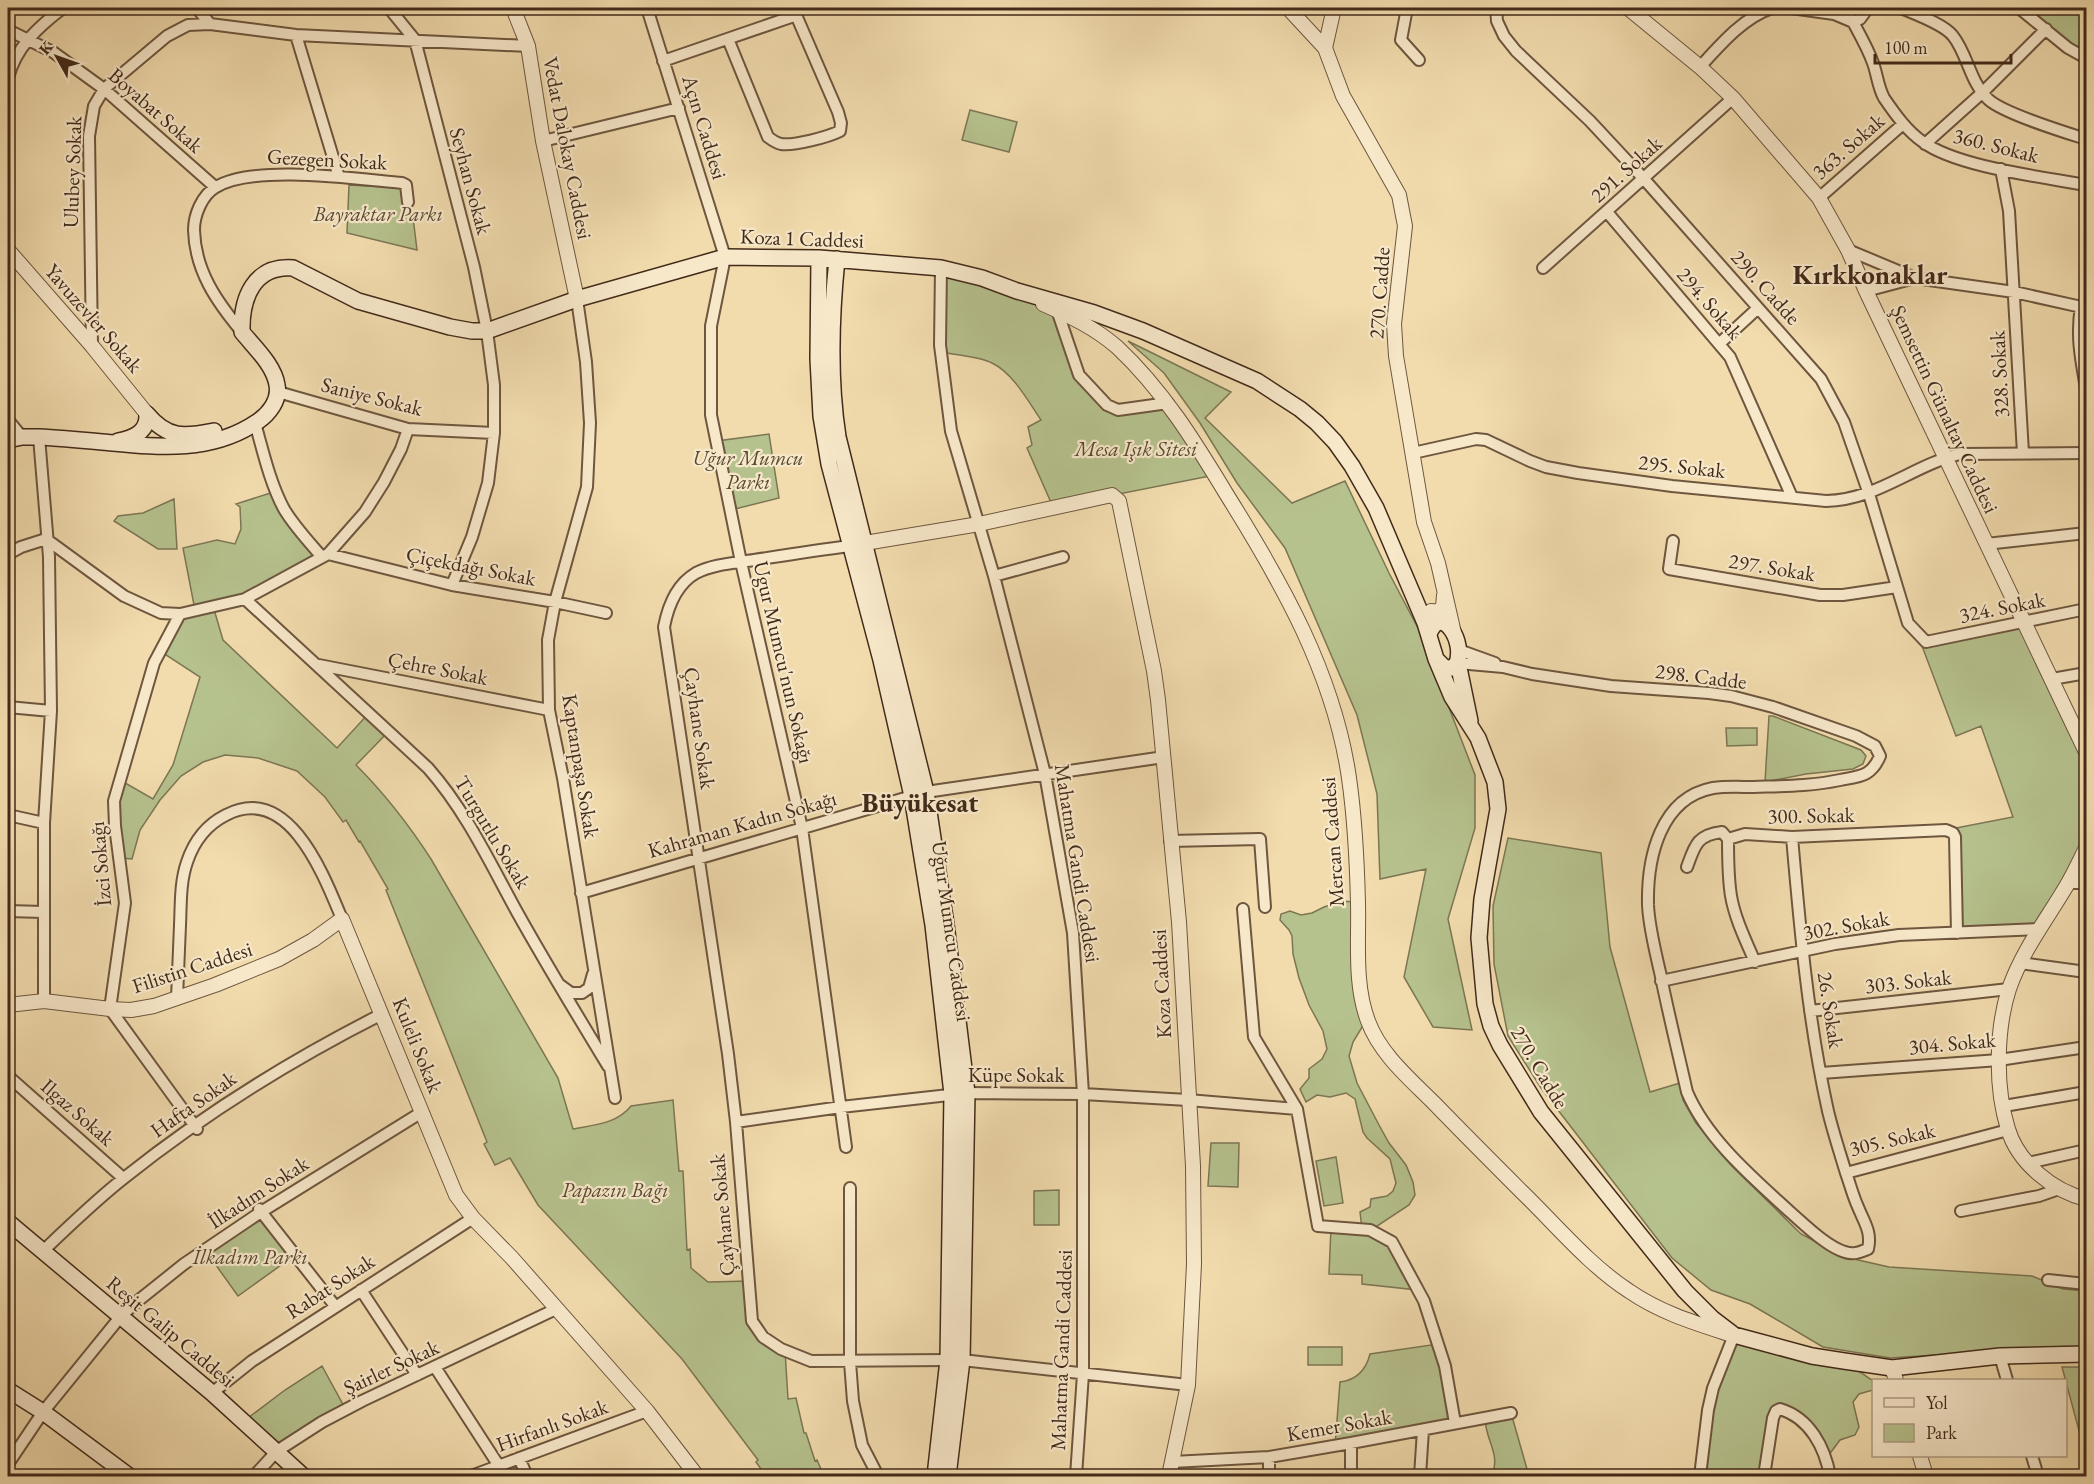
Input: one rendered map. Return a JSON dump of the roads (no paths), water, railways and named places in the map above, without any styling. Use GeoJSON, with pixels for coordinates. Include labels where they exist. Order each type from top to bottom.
{"type":"FeatureCollection","features":[{"type":"Feature","properties":{"kind":"main road","name":"Koza 1 Caddesi"},"geometry":{"type":"LineString","coordinates":[[242,332],[244,306],[252,285],[262,275],[272,269],[282,267],[293,268],[358,301],[450,327],[488,332],[577,299],[725,257],[819,258],[941,268],[982,278],[1143,331],[1257,381],[1300,409],[1335,442],[1352,466],[1376,508],[1409,586]]}},
{"type":"Feature","properties":{"kind":"main road","name":"Uğur Mumcu Caddesi"},"geometry":{"type":"LineString","coordinates":[[819,258],[818,359],[821,416],[830,464],[857,544]]}},
{"type":"Feature","properties":{"kind":"main road","name":"Uğur Mumcu Caddesi"},"geometry":{"type":"LineString","coordinates":[[837,259],[832,360],[835,416],[857,544],[881,660],[919,794],[946,924],[967,1093],[948,1476]]}},
{"type":"Feature","properties":{"kind":"main road"},"geometry":{"type":"LineString","coordinates":[[15,438],[39,436],[160,447],[193,445],[226,439],[249,429],[268,412],[278,392],[273,374],[242,332]]}},
{"type":"Feature","properties":{"kind":"main road"},"geometry":{"type":"LineString","coordinates":[[147,414],[160,428],[178,434],[198,434],[255,423]]}},
{"type":"Feature","properties":{"kind":"main road"},"geometry":{"type":"LineString","coordinates":[[106,442],[137,435],[146,425],[147,414]]}},
{"type":"Feature","properties":{"kind":"main road"},"geometry":{"type":"LineString","coordinates":[[1409,586],[1436,617],[1449,626],[1454,633]]}},
{"type":"Feature","properties":{"kind":"main road","name":"270. Cadde"},"geometry":{"type":"LineString","coordinates":[[1409,586],[1452,698],[1470,724],[1492,773],[1498,809],[1482,899],[1479,938],[1485,1004],[1500,1045],[1527,1092],[1559,1136],[1685,1291],[1713,1319],[1734,1335]]}},
{"type":"Feature","properties":{"kind":"main road"},"geometry":{"type":"LineString","coordinates":[[1429,634],[1436,617]]}},
{"type":"Feature","properties":{"kind":"main road","name":"270. Cadde"},"geometry":{"type":"LineString","coordinates":[[1454,633],[1470,724]]}},
{"type":"Feature","properties":{"kind":"main road"},"geometry":{"type":"LineString","coordinates":[[1436,659],[1448,668],[1454,667],[1459,656]]}},
{"type":"Feature","properties":{"kind":"main road","name":"Uğur Mumcu Caddesi"},"geometry":{"type":"LineString","coordinates":[[919,794],[951,1094],[955,1360],[935,1476]]}},
{"type":"Feature","properties":{"kind":"main road","name":"Reşit Galip Caddesi"},"geometry":{"type":"LineString","coordinates":[[8,1222],[212,1393],[303,1476]]}},
{"type":"Feature","properties":{"kind":"main road"},"geometry":{"type":"LineString","coordinates":[[1734,1335],[1812,1356],[1894,1374],[2000,1356],[2086,1354]]}},
{"type":"Feature","properties":{"kind":"main road"},"geometry":{"type":"LineString","coordinates":[[8,1390],[43,1412],[129,1476]]}},
{"type":"Feature","properties":{"kind":"street"},"geometry":{"type":"LineString","coordinates":[[8,78],[12,63],[27,39],[63,8]]}},
{"type":"Feature","properties":{"kind":"street"},"geometry":{"type":"LineString","coordinates":[[197,8],[210,24]]}},
{"type":"Feature","properties":{"kind":"street"},"geometry":{"type":"LineString","coordinates":[[389,8],[415,40]]}},
{"type":"Feature","properties":{"kind":"street","name":"Vedat Dalokay Caddesi"},"geometry":{"type":"LineString","coordinates":[[513,8],[528,46],[543,141],[577,299]]}},
{"type":"Feature","properties":{"kind":"street","name":"Açın Caddesi"},"geometry":{"type":"LineString","coordinates":[[647,8],[725,257]]}},
{"type":"Feature","properties":{"kind":"street"},"geometry":{"type":"LineString","coordinates":[[1288,8],[1325,48]]}},
{"type":"Feature","properties":{"kind":"street"},"geometry":{"type":"LineString","coordinates":[[1325,48],[1334,8]]}},
{"type":"Feature","properties":{"kind":"street"},"geometry":{"type":"LineString","coordinates":[[1407,8],[1401,40],[1419,60]]}},
{"type":"Feature","properties":{"kind":"street","name":"290. Cadde"},"geometry":{"type":"LineString","coordinates":[[1496,8],[1497,21],[1504,36],[1516,51],[1590,121],[1644,178],[1821,380],[1845,422],[1908,623],[1926,642]]}},
{"type":"Feature","properties":{"kind":"street","name":"Şemsettin Günaltay Caddesi"},"geometry":{"type":"LineString","coordinates":[[1629,8],[1700,67],[1733,98],[1819,198],[1848,250],[2086,752]]}},
{"type":"Feature","properties":{"kind":"street"},"geometry":{"type":"LineString","coordinates":[[1791,8],[1834,14],[1853,22],[1860,19],[1868,8]]}},
{"type":"Feature","properties":{"kind":"street","name":"360. Sokak"},"geometry":{"type":"LineString","coordinates":[[1846,8],[1873,62],[1881,91],[1903,124],[1925,144],[1957,158],[2086,185]]}},
{"type":"Feature","properties":{"kind":"street"},"geometry":{"type":"LineString","coordinates":[[1901,8],[1953,35],[1983,92],[1999,106],[2086,139]]}},
{"type":"Feature","properties":{"kind":"street"},"geometry":{"type":"LineString","coordinates":[[2019,8],[2068,48],[2086,58]]}},
{"type":"Feature","properties":{"kind":"street"},"geometry":{"type":"LineString","coordinates":[[1700,67],[1731,35],[1764,9]]}},
{"type":"Feature","properties":{"kind":"street"},"geometry":{"type":"LineString","coordinates":[[663,61],[728,39],[795,11],[838,112],[841,123],[840,131],[787,144],[779,144],[768,137],[728,39]]}},
{"type":"Feature","properties":{"kind":"street","name":"Ulubey Sokak"},"geometry":{"type":"LineString","coordinates":[[92,346],[89,136],[94,106],[104,89],[167,36],[188,25],[210,24],[296,35],[528,46]]}},
{"type":"Feature","properties":{"kind":"street"},"geometry":{"type":"LineString","coordinates":[[1925,144],[1983,92],[2046,29]]}},
{"type":"Feature","properties":{"kind":"street","name":"Boyabat Sokak"},"geometry":{"type":"LineString","coordinates":[[8,30],[53,52],[104,89],[215,187]]}},
{"type":"Feature","properties":{"kind":"street"},"geometry":{"type":"LineString","coordinates":[[296,35],[339,177]]}},
{"type":"Feature","properties":{"kind":"street","name":"Seyhan Sokak"},"geometry":{"type":"LineString","coordinates":[[415,40],[474,267],[488,332],[494,385],[494,433],[488,483],[472,537],[452,585]]}},
{"type":"Feature","properties":{"kind":"street","name":"270. Cadde"},"geometry":{"type":"LineString","coordinates":[[1325,48],[1343,96],[1394,182],[1403,209],[1405,226],[1394,338],[1424,522],[1454,633]]}},
{"type":"Feature","properties":{"kind":"street","name":"291. Sokak"},"geometry":{"type":"LineString","coordinates":[[1543,268],[1733,98]]}},
{"type":"Feature","properties":{"kind":"street"},"geometry":{"type":"LineString","coordinates":[[543,141],[679,108]]}},
{"type":"Feature","properties":{"kind":"street","name":"363. Sokak"},"geometry":{"type":"LineString","coordinates":[[1819,198],[1903,124]]}},
{"type":"Feature","properties":{"kind":"street","name":"328. Sokak"},"geometry":{"type":"LineString","coordinates":[[2001,169],[2009,211],[2023,453]]}},
{"type":"Feature","properties":{"kind":"street","name":"Gezegen Sokak"},"geometry":{"type":"LineString","coordinates":[[215,187],[262,174],[339,177],[402,183],[406,185],[408,202]]}},
{"type":"Feature","properties":{"kind":"street"},"geometry":{"type":"LineString","coordinates":[[215,187],[201,202],[194,223],[195,247],[202,271],[214,295],[242,332]]}},
{"type":"Feature","properties":{"kind":"street","name":"294. Sokak"},"geometry":{"type":"LineString","coordinates":[[1607,212],[1730,357],[1792,497]]}},
{"type":"Feature","properties":{"kind":"street","name":"Yavuzevler Sokak"},"geometry":{"type":"LineString","coordinates":[[8,250],[92,346],[147,414]]}},
{"type":"Feature","properties":{"kind":"street"},"geometry":{"type":"LineString","coordinates":[[1848,250],[1915,278],[2014,292],[2084,307],[2078,324],[2086,387]]}},
{"type":"Feature","properties":{"kind":"street","name":"Ugur Mumcu'nun Sokağı"},"geometry":{"type":"LineString","coordinates":[[725,257],[711,326],[711,415],[741,562],[802,828],[846,1147]]}},
{"type":"Feature","properties":{"kind":"street","name":"Mahatma Gandi Caddesi"},"geometry":{"type":"LineString","coordinates":[[941,268],[940,345],[954,443],[994,576],[1045,774],[1073,933],[1083,1094],[1083,1374],[1076,1476]]}},
{"type":"Feature","properties":{"kind":"street"},"geometry":{"type":"LineString","coordinates":[[1866,291],[1915,278]]}},
{"type":"Feature","properties":{"kind":"street","name":"Mercan Caddesi"},"geometry":{"type":"LineString","coordinates":[[1017,291],[1076,319],[1102,335],[1125,356],[1168,403],[1275,573],[1309,640],[1327,685],[1342,739],[1352,805],[1361,992],[1367,1019],[1378,1041],[1418,1087],[1575,1246],[1624,1289],[1667,1313],[1734,1335]]}},
{"type":"Feature","properties":{"kind":"street","name":"Kaptanpaşa Sokak"},"geometry":{"type":"LineString","coordinates":[[577,299],[586,362],[590,423],[587,487],[555,602],[548,640],[549,710],[615,1098]]}},
{"type":"Feature","properties":{"kind":"street"},"geometry":{"type":"LineString","coordinates":[[1720,343],[1758,308]]}},
{"type":"Feature","properties":{"kind":"street"},"geometry":{"type":"LineString","coordinates":[[1057,310],[1079,375],[1107,405],[1118,410],[1168,403]]}},
{"type":"Feature","properties":{"kind":"street","name":"Saniye Sokak"},"geometry":{"type":"LineString","coordinates":[[278,392],[408,429],[494,433]]}},
{"type":"Feature","properties":{"kind":"street"},"geometry":{"type":"LineString","coordinates":[[8,420],[15,438]]}},
{"type":"Feature","properties":{"kind":"street"},"geometry":{"type":"LineString","coordinates":[[255,423],[283,507],[295,525],[325,556]]}},
{"type":"Feature","properties":{"kind":"street"},"geometry":{"type":"LineString","coordinates":[[46,539],[124,597],[161,613],[180,614],[245,598],[325,556],[370,505],[401,449],[408,429]]}},
{"type":"Feature","properties":{"kind":"street"},"geometry":{"type":"LineString","coordinates":[[39,436],[49,557],[51,711],[44,823],[44,1001]]}},
{"type":"Feature","properties":{"kind":"street","name":"295. Sokak"},"geometry":{"type":"LineString","coordinates":[[1413,453],[1476,439],[1486,440],[1530,461],[1578,473],[1672,486],[1844,501],[1869,494],[1945,458],[1960,454],[2086,453]]}},
{"type":"Feature","properties":{"kind":"street","name":"Çayhane Sokak"},"geometry":{"type":"LineString","coordinates":[[850,1362],[811,1361],[781,1349],[763,1336],[752,1321],[736,1122],[728,1054],[664,627],[667,610],[675,594],[685,582],[697,573],[720,565],[979,524],[1112,495]]}},
{"type":"Feature","properties":{"kind":"street","name":"Koza Caddesi"},"geometry":{"type":"LineString","coordinates":[[1112,495],[1119,501],[1154,670],[1179,922],[1192,1166],[1194,1264],[1188,1385],[1169,1476]]}},
{"type":"Feature","properties":{"kind":"street"},"geometry":{"type":"LineString","coordinates":[[1986,544],[2086,533]]}},
{"type":"Feature","properties":{"kind":"street"},"geometry":{"type":"LineString","coordinates":[[8,554],[46,539]]}},
{"type":"Feature","properties":{"kind":"street","name":"297. Sokak"},"geometry":{"type":"LineString","coordinates":[[1673,541],[1669,569],[1820,595],[1843,595],[1897,587]]}},
{"type":"Feature","properties":{"kind":"street","name":"Çiçekdağı Sokak"},"geometry":{"type":"LineString","coordinates":[[325,556],[452,585],[606,613]]}},
{"type":"Feature","properties":{"kind":"street"},"geometry":{"type":"LineString","coordinates":[[994,576],[1063,557]]}},
{"type":"Feature","properties":{"kind":"street"},"geometry":{"type":"LineString","coordinates":[[1436,617],[1437,612],[1443,607],[1444,590]]}},
{"type":"Feature","properties":{"kind":"street","name":"Turgutlu Sokak"},"geometry":{"type":"LineString","coordinates":[[245,598],[428,768],[448,790],[551,974],[611,1071]]}},
{"type":"Feature","properties":{"kind":"street","name":"324. Sokak"},"geometry":{"type":"LineString","coordinates":[[1926,642],[2086,609]]}},
{"type":"Feature","properties":{"kind":"street","name":"İzci Sokağı"},"geometry":{"type":"LineString","coordinates":[[110,1010],[125,903],[114,801],[154,663],[180,614]]}},
{"type":"Feature","properties":{"kind":"street","name":"298. Cadde"},"geometry":{"type":"LineString","coordinates":[[1459,656],[1503,667],[1611,686],[1731,696],[1773,707],[1856,736],[1875,746],[1880,756],[1875,768],[1863,776],[1828,783],[1713,788],[1693,794],[1675,808],[1659,834],[1654,850],[1648,892],[1650,927],[1661,981]]}},
{"type":"Feature","properties":{"kind":"street","name":"Çehre Sokak"},"geometry":{"type":"LineString","coordinates":[[319,665],[549,710]]}},
{"type":"Feature","properties":{"kind":"street"},"geometry":{"type":"LineString","coordinates":[[2052,679],[2086,673]]}},
{"type":"Feature","properties":{"kind":"street"},"geometry":{"type":"LineString","coordinates":[[8,707],[51,711]]}},
{"type":"Feature","properties":{"kind":"street","name":"Kahraman Kadın Sokağı"},"geometry":{"type":"LineString","coordinates":[[581,893],[919,794],[1164,757]]}},
{"type":"Feature","properties":{"kind":"street","name":"Kuleli Sokak"},"geometry":{"type":"LineString","coordinates":[[177,998],[181,888],[186,863],[195,842],[209,825],[228,814],[246,808],[265,810],[289,824],[314,855],[456,1195],[473,1218],[512,1258],[647,1411],[697,1476]]}},
{"type":"Feature","properties":{"kind":"street"},"geometry":{"type":"LineString","coordinates":[[8,815],[44,823]]}},
{"type":"Feature","properties":{"kind":"street","name":"300. Sokak"},"geometry":{"type":"LineString","coordinates":[[1687,867],[1697,843],[1703,837],[1722,832],[1727,835],[1728,839],[1745,834],[1792,837],[1946,830],[1953,833],[1955,837],[1957,933]]}},
{"type":"Feature","properties":{"kind":"street","name":"26. Sokak"},"geometry":{"type":"LineString","coordinates":[[1792,837],[1802,952],[1821,1073]]}},
{"type":"Feature","properties":{"kind":"street"},"geometry":{"type":"LineString","coordinates":[[1170,841],[1260,839],[1265,907]]}},
{"type":"Feature","properties":{"kind":"street"},"geometry":{"type":"LineString","coordinates":[[1728,839],[1731,897],[1755,962]]}},
{"type":"Feature","properties":{"kind":"street"},"geometry":{"type":"LineString","coordinates":[[2086,848],[2068,883],[2020,963],[2009,989],[2001,1029],[1999,1060],[2008,1130],[2028,1163],[2040,1176],[2059,1189],[2086,1199]]}},
{"type":"Feature","properties":{"kind":"street"},"geometry":{"type":"LineString","coordinates":[[2068,883],[2086,883]]}},
{"type":"Feature","properties":{"kind":"street"},"geometry":{"type":"LineString","coordinates":[[1243,909],[1254,1037],[1297,1109],[1318,1226],[1370,1230],[1392,1242],[1424,1301],[1445,1366],[1455,1423]]}},
{"type":"Feature","properties":{"kind":"street"},"geometry":{"type":"LineString","coordinates":[[8,911],[44,912]]}},
{"type":"Feature","properties":{"kind":"street","name":"Filistin Caddesi"},"geometry":{"type":"LineString","coordinates":[[8,1005],[44,1001],[110,1010],[131,1010],[154,1006],[279,959],[313,940],[342,919]]}},
{"type":"Feature","properties":{"kind":"street","name":"302. Sokak"},"geometry":{"type":"LineString","coordinates":[[1661,981],[1835,944],[1899,935],[2039,929]]}},
{"type":"Feature","properties":{"kind":"street"},"geometry":{"type":"LineString","coordinates":[[2020,963],[2086,972]]}},
{"type":"Feature","properties":{"kind":"street"},"geometry":{"type":"LineString","coordinates":[[551,974],[559,984],[572,993],[582,993],[589,988],[593,977],[593,965]]}},
{"type":"Feature","properties":{"kind":"street"},"geometry":{"type":"LineString","coordinates":[[1661,981],[1686,1092],[1693,1106],[1739,1165],[1789,1211],[1835,1248],[1856,1254],[1868,1249],[1869,1230],[1857,1206],[1846,1173]]}},
{"type":"Feature","properties":{"kind":"street","name":"303. Sokak"},"geometry":{"type":"LineString","coordinates":[[1810,1011],[2009,989]]}},
{"type":"Feature","properties":{"kind":"street"},"geometry":{"type":"LineString","coordinates":[[110,1010],[195,1127]]}},
{"type":"Feature","properties":{"kind":"street","name":"Hafta Sokak"},"geometry":{"type":"LineString","coordinates":[[43,1251],[123,1178],[195,1127],[302,1056],[382,1014]]}},
{"type":"Feature","properties":{"kind":"street","name":"304. Sokak"},"geometry":{"type":"LineString","coordinates":[[1821,1073],[1999,1060],[2086,1047]]}},
{"type":"Feature","properties":{"kind":"street","name":"305. Sokak"},"geometry":{"type":"LineString","coordinates":[[1821,1073],[1829,1113],[1846,1173],[2008,1130]]}},
{"type":"Feature","properties":{"kind":"street","name":"Ilgaz Sokak"},"geometry":{"type":"LineString","coordinates":[[8,1076],[123,1178]]}},
{"type":"Feature","properties":{"kind":"street"},"geometry":{"type":"LineString","coordinates":[[2004,1106],[2086,1092]]}},
{"type":"Feature","properties":{"kind":"street","name":"Küpe Sokak"},"geometry":{"type":"LineString","coordinates":[[736,1122],[841,1107],[967,1093],[1083,1094],[1297,1109]]}},
{"type":"Feature","properties":{"kind":"street","name":"İlkadım Sokak"},"geometry":{"type":"LineString","coordinates":[[8,1464],[43,1412],[122,1316],[184,1264],[260,1211],[422,1112]]}},
{"type":"Feature","properties":{"kind":"street"},"geometry":{"type":"LineString","coordinates":[[2028,1163],[2086,1150]]}},
{"type":"Feature","properties":{"kind":"street"},"geometry":{"type":"LineString","coordinates":[[849,1188],[850,1362],[853,1401],[862,1445],[878,1476]]}},
{"type":"Feature","properties":{"kind":"street"},"geometry":{"type":"LineString","coordinates":[[1960,1211],[2039,1196],[2059,1189]]}},
{"type":"Feature","properties":{"kind":"street"},"geometry":{"type":"LineString","coordinates":[[260,1211],[335,1306]]}},
{"type":"Feature","properties":{"kind":"street","name":"Rabat Sokak"},"geometry":{"type":"LineString","coordinates":[[212,1393],[252,1361],[473,1218]]}},
{"type":"Feature","properties":{"kind":"street"},"geometry":{"type":"LineString","coordinates":[[2048,1280],[2086,1284]]}},
{"type":"Feature","properties":{"kind":"street"},"geometry":{"type":"LineString","coordinates":[[361,1290],[417,1375]]}},
{"type":"Feature","properties":{"kind":"street","name":"Şairler Sokak"},"geometry":{"type":"LineString","coordinates":[[254,1476],[277,1451],[322,1422],[556,1309]]}},
{"type":"Feature","properties":{"kind":"street"},"geometry":{"type":"LineString","coordinates":[[1700,1476],[1710,1399],[1734,1335]]}},
{"type":"Feature","properties":{"kind":"street"},"geometry":{"type":"LineString","coordinates":[[2000,1356],[2007,1379]]}},
{"type":"Feature","properties":{"kind":"street"},"geometry":{"type":"LineString","coordinates":[[850,1362],[955,1360],[1188,1385]]}},
{"type":"Feature","properties":{"kind":"street"},"geometry":{"type":"LineString","coordinates":[[435,1367],[499,1466]]}},
{"type":"Feature","properties":{"kind":"street"},"geometry":{"type":"LineString","coordinates":[[1764,1476],[1773,1418],[1778,1410],[1784,1410],[1811,1430],[1825,1454],[1830,1476]]}},
{"type":"Feature","properties":{"kind":"street","name":"Hirfanlı Sokak"},"geometry":{"type":"LineString","coordinates":[[471,1476],[647,1411]]}},
{"type":"Feature","properties":{"kind":"street","name":"Kemer Sokak"},"geometry":{"type":"LineString","coordinates":[[1172,1462],[1269,1457],[1511,1413]]}},
{"type":"Feature","properties":{"kind":"street"},"geometry":{"type":"LineString","coordinates":[[1420,1476],[1423,1430]]}},
{"type":"Feature","properties":{"kind":"street"},"geometry":{"type":"LineString","coordinates":[[1351,1443],[1351,1476]]}},
{"type":"Feature","properties":{"kind":"street"},"geometry":{"type":"LineString","coordinates":[[1269,1457],[1269,1476]]}},
{"type":"Feature","properties":{"kind":"street"},"geometry":{"type":"LineString","coordinates":[[1921,1457],[1926,1476]]}},
{"type":"Feature","properties":{"kind":"street"},"geometry":{"type":"LineString","coordinates":[[2032,1457],[2038,1476]]}},
{"type":"Feature","properties":{"kind":"street"},"geometry":{"type":"LineString","coordinates":[[519,1458],[527,1476]]}},
{"type":"Feature","properties":{"kind":"district","name":"Kırkkonaklar"},"geometry":{"type":"Point","coordinates":[1870,274]}},
{"type":"Feature","properties":{"kind":"district","name":"Büyükesat"},"geometry":{"type":"Point","coordinates":[920,802]}},
{"type":"Feature","properties":{"kind":"park label","name":"Bayraktar Parkı"},"geometry":{"type":"Point","coordinates":[378,213]}},
{"type":"Feature","properties":{"kind":"park label","name":"Mesa Işık Sitesi"},"geometry":{"type":"Point","coordinates":[1136,448]}},
{"type":"Feature","properties":{"kind":"park label","name":"Uğur Mumcu Parkı"},"geometry":{"type":"Point","coordinates":[748,469]}},
{"type":"Feature","properties":{"kind":"park label","name":"Papazın Bağı"},"geometry":{"type":"Point","coordinates":[615,1189]}},
{"type":"Feature","properties":{"kind":"park label","name":"İlkadım Parkı"},"geometry":{"type":"Point","coordinates":[250,1256]}}]}
